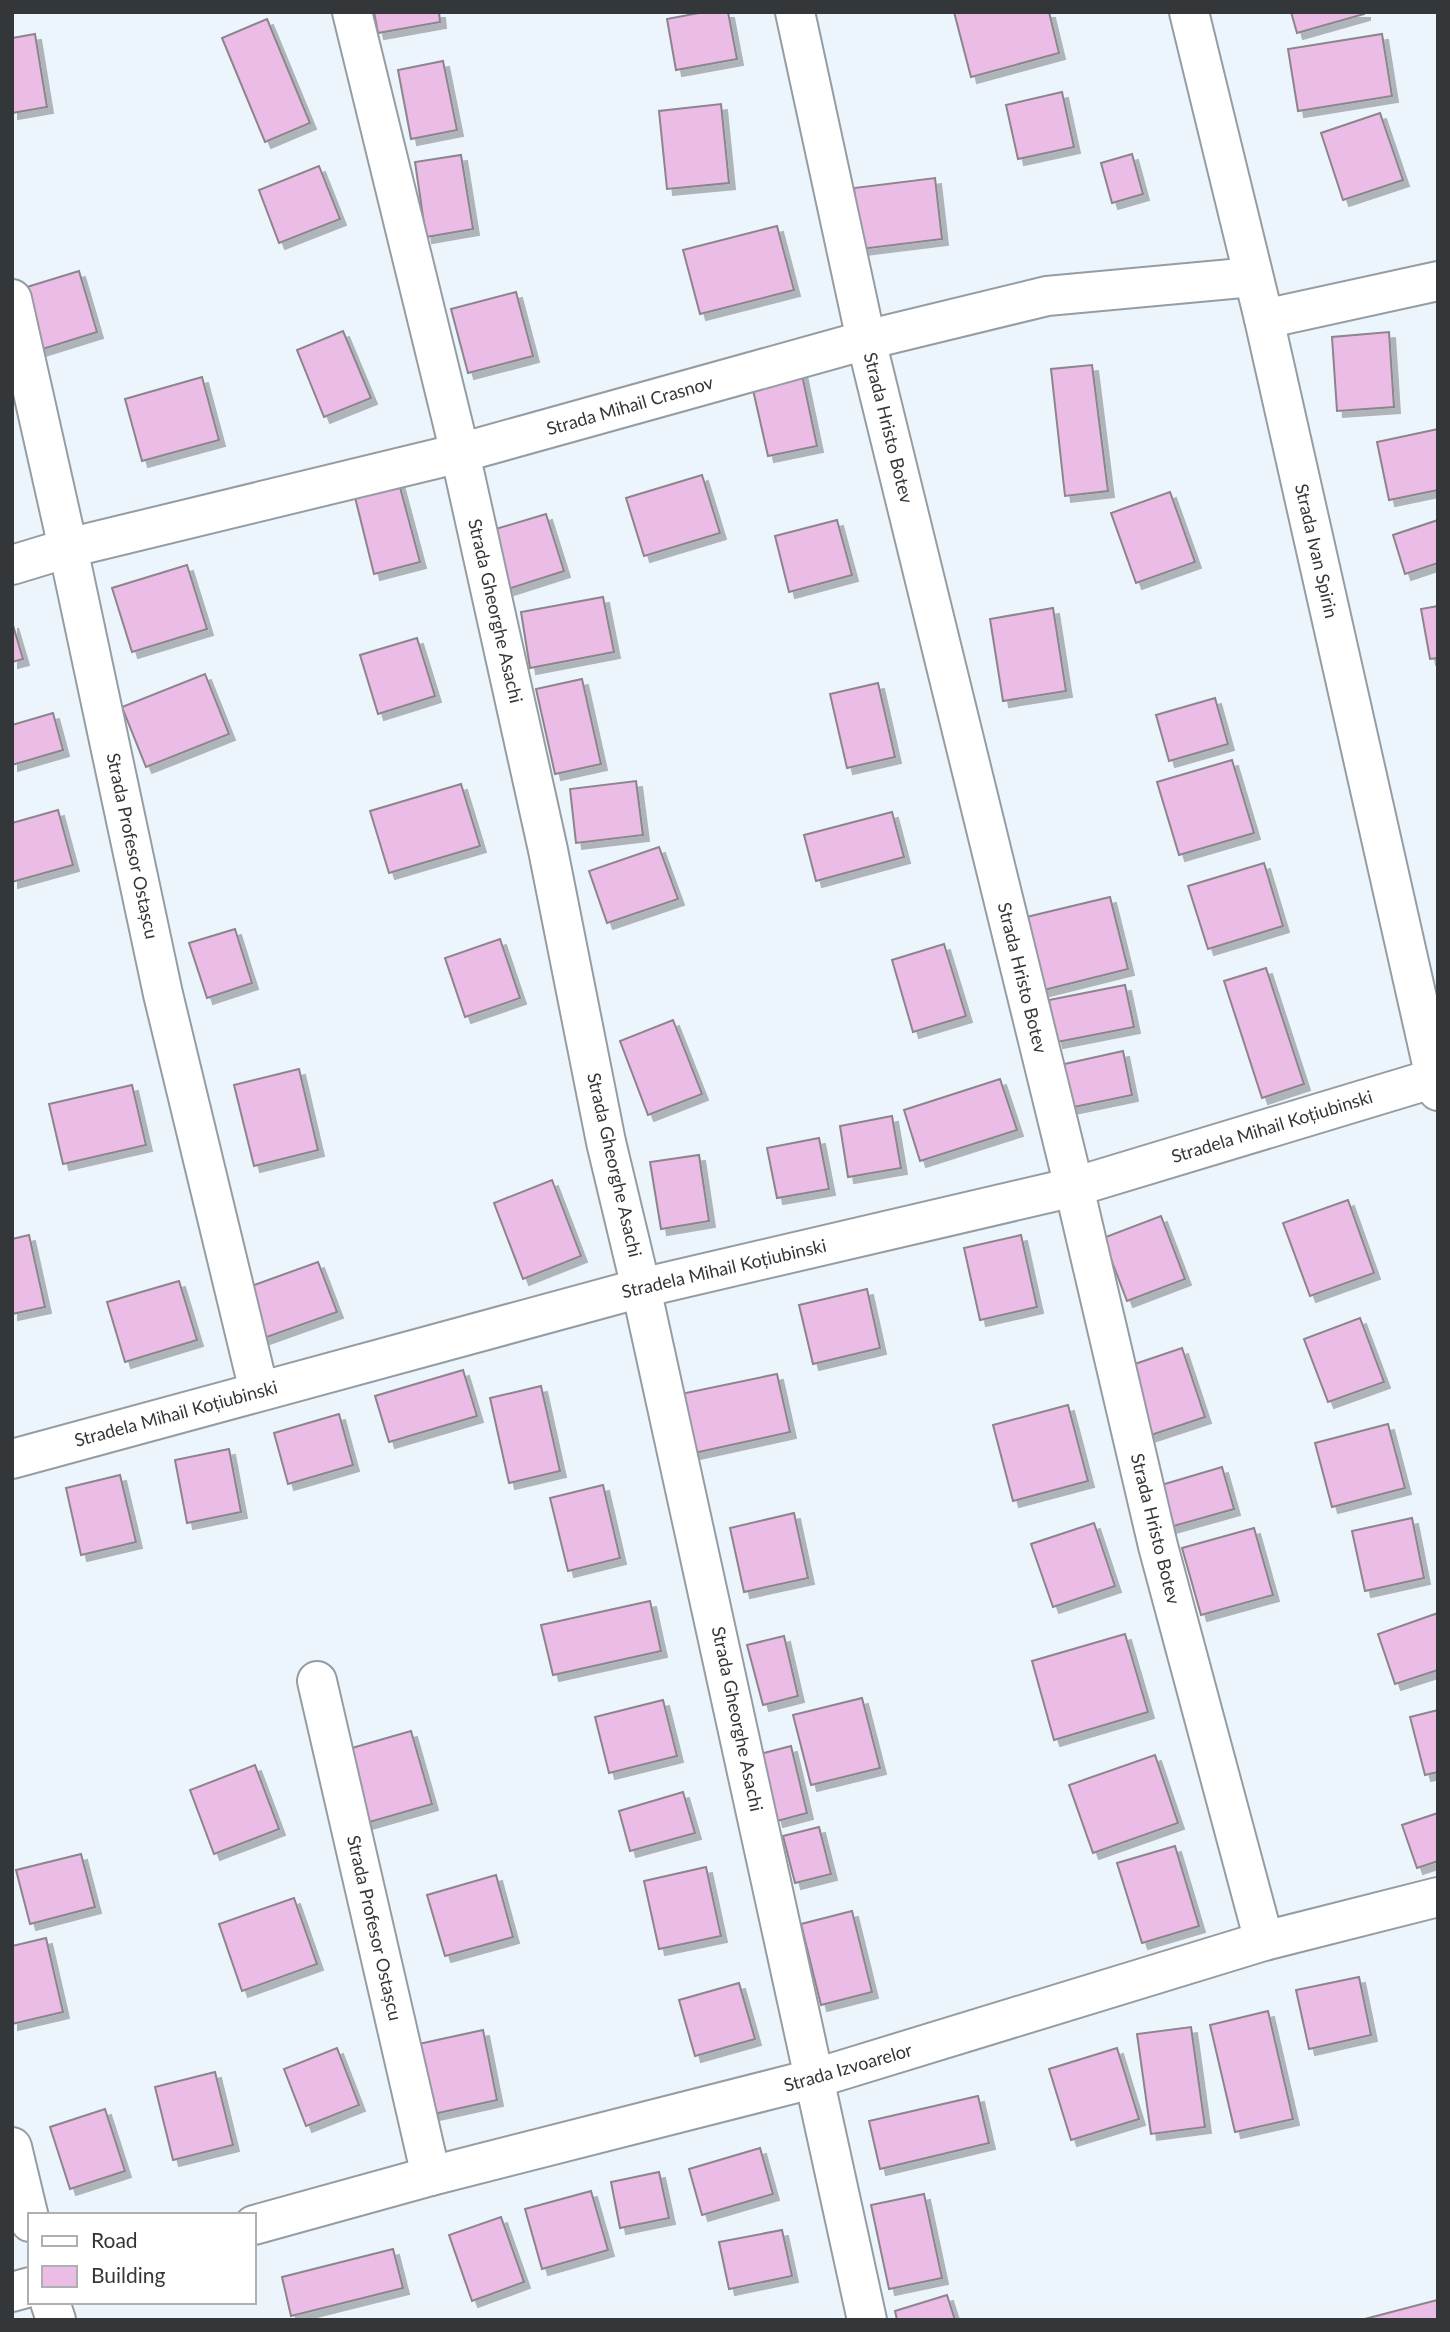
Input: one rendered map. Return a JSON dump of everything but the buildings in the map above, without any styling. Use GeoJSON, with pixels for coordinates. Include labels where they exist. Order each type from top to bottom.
{"type":"FeatureCollection","features":[{"type":"Feature","properties":{"kind":"street","name":"Strada Gheorghe Asachi"},"geometry":{"type":"LineString","coordinates":[[352,12],[460,453],[548,850],[606,1142],[642,1288],[867,2320]]}},
{"type":"Feature","properties":{"kind":"street","name":"Strada Hristo Botev"},"geometry":{"type":"LineString","coordinates":[[795,12],[866,340],[1074,1187],[1158,1546],[1264,1941]]}},
{"type":"Feature","properties":{"kind":"street","name":"Strada Ivan Spirin"},"geometry":{"type":"LineString","coordinates":[[1189,12],[1264,319],[1436,1085]]}},
{"type":"Feature","properties":{"kind":"street","name":"Strada Mihail Crasnov"},"geometry":{"type":"LineString","coordinates":[[12,565],[68,548],[460,453],[866,340],[1047,296],[1253,277]]}},
{"type":"Feature","properties":{"kind":"street"},"geometry":{"type":"LineString","coordinates":[[1264,319],[1438,281]]}},
{"type":"Feature","properties":{"kind":"street","name":"Strada Profesor Ostașcu"},"geometry":{"type":"LineString","coordinates":[[12,299],[163,993],[259,1391]]}},
{"type":"Feature","properties":{"kind":"street","name":"Stradela Mihail Koțiubinski"},"geometry":{"type":"LineString","coordinates":[[12,1459],[642,1288],[1074,1187],[1436,1085]]}},
{"type":"Feature","properties":{"kind":"street","name":"Strada Profesor Ostașcu"},"geometry":{"type":"LineString","coordinates":[[317,1681],[431,2176]]}},
{"type":"Feature","properties":{"kind":"street","name":"Strada Izvoarelor"},"geometry":{"type":"LineString","coordinates":[[256,2224],[431,2176],[816,2078],[1264,1941],[1438,1897]]}},
{"type":"Feature","properties":{"kind":"street"},"geometry":{"type":"LineString","coordinates":[[12,2147],[28,2214]]}}]}
